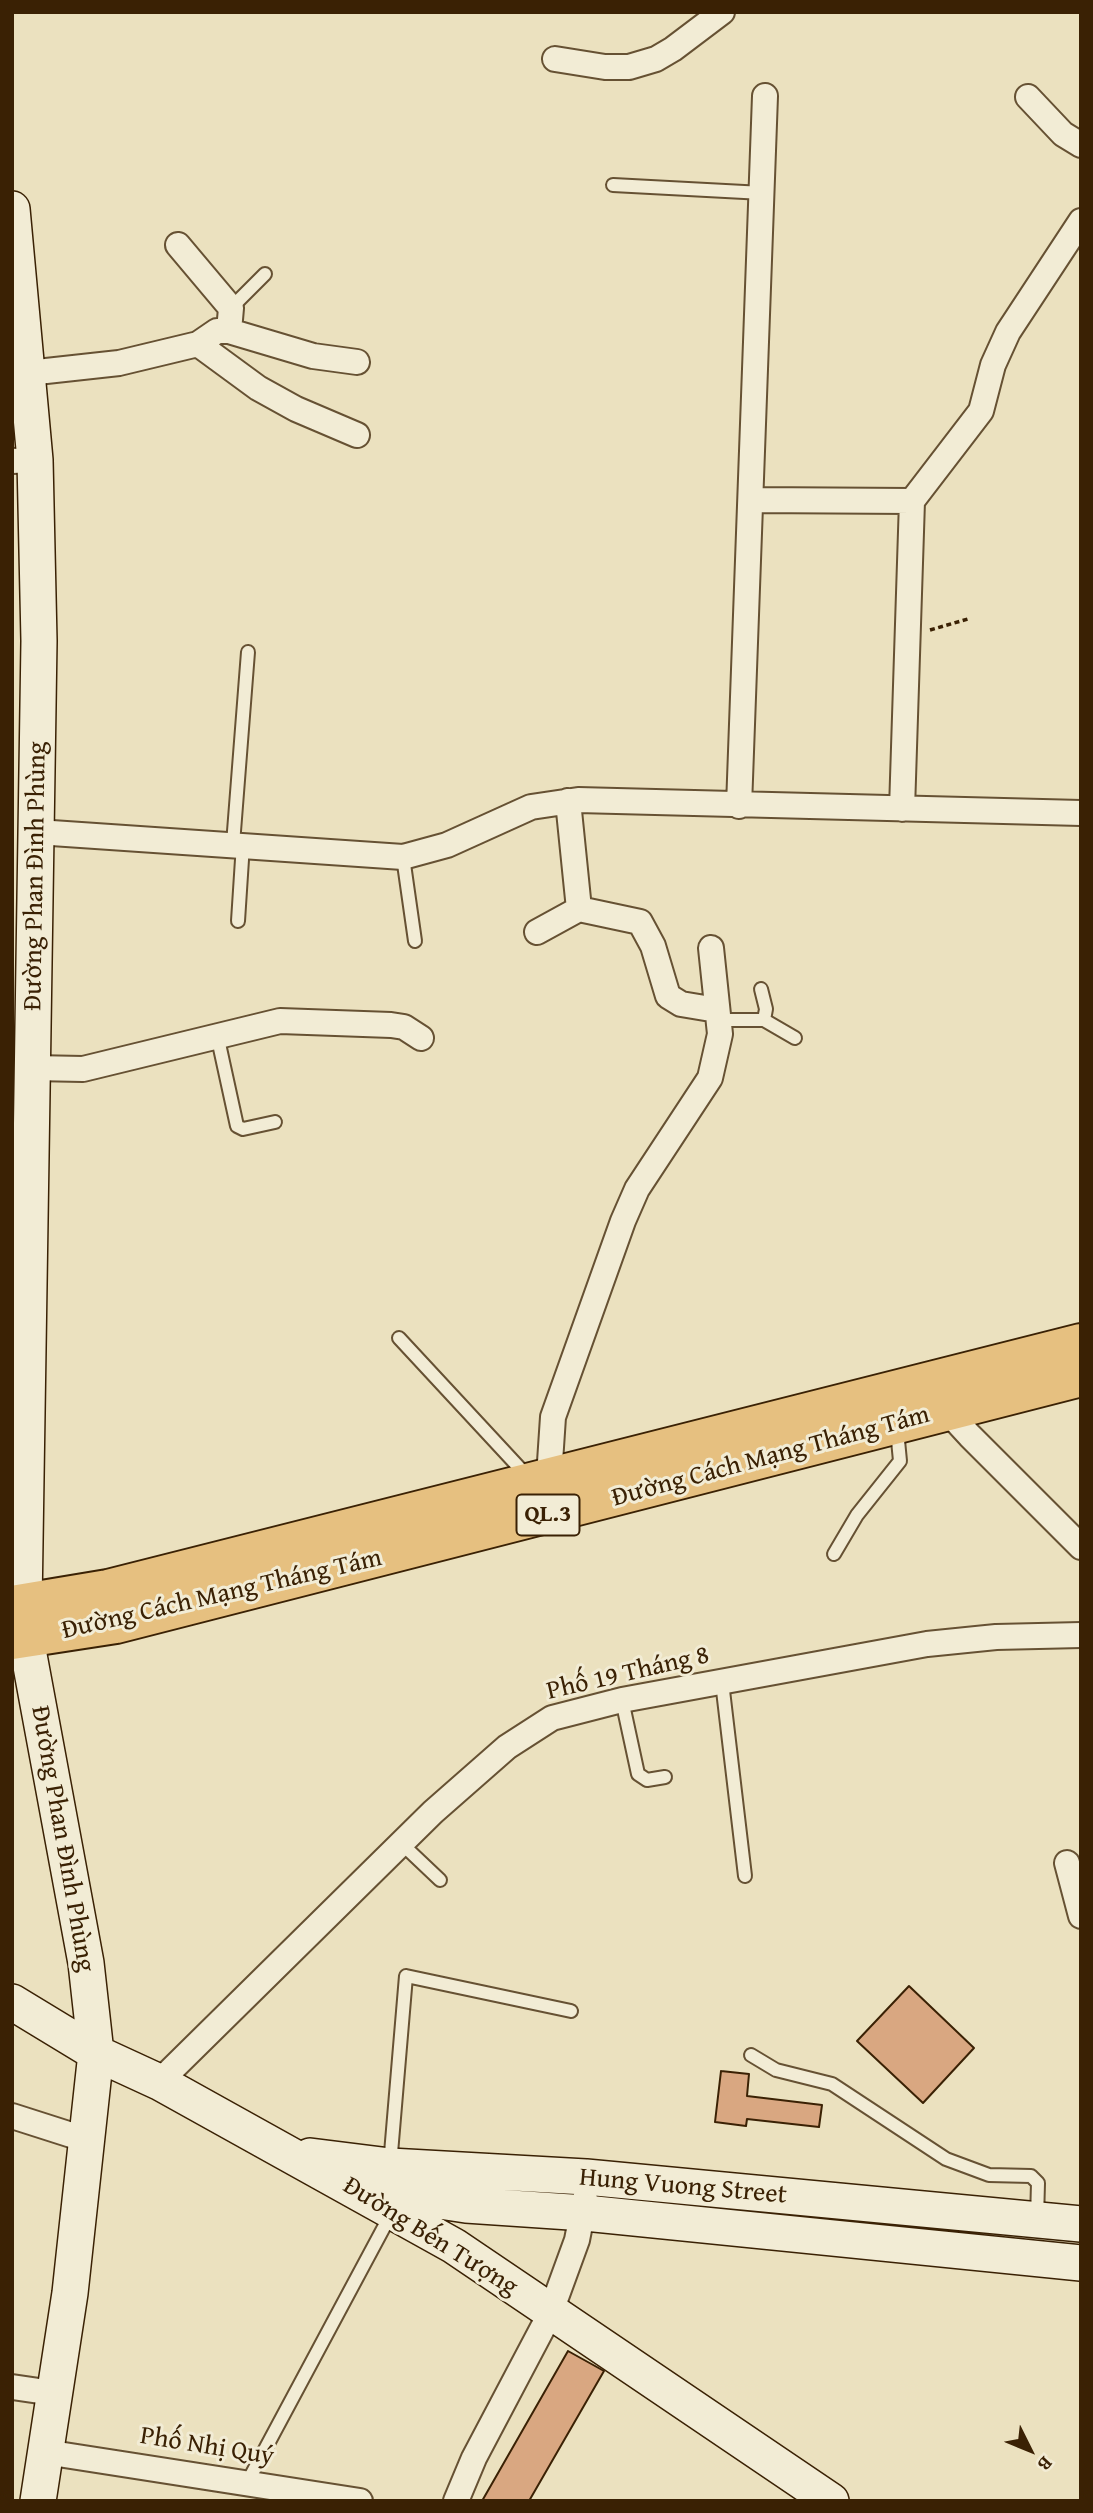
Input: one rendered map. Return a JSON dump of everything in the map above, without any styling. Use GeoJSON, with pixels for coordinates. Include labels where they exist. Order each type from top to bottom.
{"type":"FeatureCollection","features":[{"type":"Feature","properties":{"kind":"highway","name":"Đường Cách Mạng Tháng Tám"},"geometry":{"type":"LineString","coordinates":[[19,1622],[116,1624],[942,1395],[1081,1343]]}},
{"type":"Feature","properties":{"kind":"highway","name":"Đường Cách Mạng Tháng Tám"},"geometry":{"type":"LineString","coordinates":[[942,1395],[1081,1377]]}},
{"type":"Feature","properties":{"kind":"highway","name":"Đường Cách Mạng Tháng Tám"},"geometry":{"type":"LineString","coordinates":[[19,1622],[108,1589],[540,1479],[891,1408]]}},
{"type":"Feature","properties":{"kind":"street"},"geometry":{"type":"LineString","coordinates":[[555,58],[605,67],[629,66],[656,59],[718,13]]}},
{"type":"Feature","properties":{"kind":"street"},"geometry":{"type":"LineString","coordinates":[[739,806],[765,96]]}},
{"type":"Feature","properties":{"kind":"street"},"geometry":{"type":"LineString","coordinates":[[1027,97],[1063,134],[1081,145]]}},
{"type":"Feature","properties":{"kind":"street","name":"Đường Phan Đình Phùng"},"geometry":{"type":"LineString","coordinates":[[12,209],[27,373],[23,461],[39,641],[37,832],[26,1048],[20,1320],[19,1622],[86,1963],[96,2053],[70,2293],[38,2501]]}},
{"type":"Feature","properties":{"kind":"street"},"geometry":{"type":"LineString","coordinates":[[902,809],[912,501],[981,411],[993,365],[1008,332],[1081,221]]}},
{"type":"Feature","properties":{"kind":"street"},"geometry":{"type":"LineString","coordinates":[[178,244],[230,319],[313,356],[357,362]]}},
{"type":"Feature","properties":{"kind":"street"},"geometry":{"type":"LineString","coordinates":[[27,373],[119,363],[198,344],[230,319]]}},
{"type":"Feature","properties":{"kind":"street"},"geometry":{"type":"LineString","coordinates":[[198,344],[258,388],[296,409],[357,435]]}},
{"type":"Feature","properties":{"kind":"street"},"geometry":{"type":"LineString","coordinates":[[751,500],[912,501]]}},
{"type":"Feature","properties":{"kind":"street"},"geometry":{"type":"LineString","coordinates":[[37,832],[403,857],[447,845],[531,807],[568,801],[1081,813]]}},
{"type":"Feature","properties":{"kind":"street"},"geometry":{"type":"LineString","coordinates":[[568,801],[579,909]]}},
{"type":"Feature","properties":{"kind":"street"},"geometry":{"type":"LineString","coordinates":[[537,932],[579,909],[640,922],[653,946],[668,996],[681,1004],[717,1015]]}},
{"type":"Feature","properties":{"kind":"street"},"geometry":{"type":"LineString","coordinates":[[540,1479],[553,1417],[588,1315],[637,1189],[710,1078],[720,1047],[711,948]]}},
{"type":"Feature","properties":{"kind":"street"},"geometry":{"type":"LineString","coordinates":[[26,1048],[83,1069],[129,1056],[218,1039],[265,1023],[280,1021],[391,1025],[404,1027],[421,1038]]}},
{"type":"Feature","properties":{"kind":"street"},"geometry":{"type":"LineString","coordinates":[[942,1395],[1081,1547]]}},
{"type":"Feature","properties":{"kind":"street","name":"Phố 19 Tháng 8"},"geometry":{"type":"LineString","coordinates":[[159,2082],[270,1968],[402,1844],[507,1747],[552,1718],[622,1700],[927,1644],[996,1637],[1081,1635]]}},
{"type":"Feature","properties":{"kind":"street"},"geometry":{"type":"LineString","coordinates":[[1067,1863],[1081,1916]]}},
{"type":"Feature","properties":{"kind":"street","name":"Đường Bến Tượng"},"geometry":{"type":"LineString","coordinates":[[12,2002],[96,2053],[159,2082],[353,2187],[454,2246],[550,2314],[831,2501]]}},
{"type":"Feature","properties":{"kind":"street"},"geometry":{"type":"LineString","coordinates":[[12,2116],[87,2140]]}},
{"type":"Feature","properties":{"kind":"street","name":"Hung Vuong Street"},"geometry":{"type":"LineString","coordinates":[[285,2152],[390,2166],[586,2177],[1081,2224]]}},
{"type":"Feature","properties":{"kind":"street"},"geometry":{"type":"LineString","coordinates":[[456,2501],[474,2458],[550,2314],[585,2213],[586,2177]]}},
{"type":"Feature","properties":{"kind":"street","name":"Hung Vuong Street"},"geometry":{"type":"LineString","coordinates":[[353,2187],[466,2205],[585,2213],[1081,2263]]}},
{"type":"Feature","properties":{"kind":"street"},"geometry":{"type":"LineString","coordinates":[[878,2242],[882,2205]]}},
{"type":"Feature","properties":{"kind":"street"},"geometry":{"type":"LineString","coordinates":[[12,2387],[53,2393]]}},
{"type":"Feature","properties":{"kind":"street","name":"Phố Nhị Quý"},"geometry":{"type":"LineString","coordinates":[[46,2452],[360,2501]]}},
{"type":"Feature","properties":{"kind":"lane"},"geometry":{"type":"LineString","coordinates":[[613,185],[762,193]]}},
{"type":"Feature","properties":{"kind":"lane"},"geometry":{"type":"LineString","coordinates":[[230,319],[265,274]]}},
{"type":"Feature","properties":{"kind":"lane"},"geometry":{"type":"LineString","coordinates":[[238,921],[238,844],[248,652]]}},
{"type":"Feature","properties":{"kind":"lane"},"geometry":{"type":"LineString","coordinates":[[403,857],[415,941]]}},
{"type":"Feature","properties":{"kind":"lane"},"geometry":{"type":"LineString","coordinates":[[761,989],[766,1009],[764,1020]]}},
{"type":"Feature","properties":{"kind":"lane"},"geometry":{"type":"LineString","coordinates":[[717,1015],[764,1020],[795,1038]]}},
{"type":"Feature","properties":{"kind":"lane"},"geometry":{"type":"LineString","coordinates":[[218,1039],[237,1126],[243,1129],[275,1122]]}},
{"type":"Feature","properties":{"kind":"lane"},"geometry":{"type":"LineString","coordinates":[[399,1338],[540,1479]]}},
{"type":"Feature","properties":{"kind":"lane"},"geometry":{"type":"LineString","coordinates":[[834,1554],[857,1515],[900,1461],[891,1408]]}},
{"type":"Feature","properties":{"kind":"lane"},"geometry":{"type":"LineString","coordinates":[[722,1682],[746,1875]]}},
{"type":"Feature","properties":{"kind":"lane"},"geometry":{"type":"LineString","coordinates":[[622,1700],[638,1773],[646,1780],[665,1777]]}},
{"type":"Feature","properties":{"kind":"lane"},"geometry":{"type":"LineString","coordinates":[[402,1844],[440,1880]]}},
{"type":"Feature","properties":{"kind":"lane"},"geometry":{"type":"LineString","coordinates":[[390,2166],[406,1976],[570,2011]]}},
{"type":"Feature","properties":{"kind":"lane"},"geometry":{"type":"LineString","coordinates":[[751,2056],[776,2070],[832,2084],[946,2159],[989,2175],[1031,2176],[1038,2183],[1037,2220]]}},
{"type":"Feature","properties":{"kind":"lane"},"geometry":{"type":"LineString","coordinates":[[247,2483],[393,2210]]}},
{"type":"Feature","properties":{"kind":"path"},"geometry":{"type":"LineString","coordinates":[[907,637],[968,619]]}},
{"type":"Feature","properties":{"kind":"building"},"geometry":{"type":"Polygon","coordinates":[[[909,1986],[974,2048],[923,2103],[857,2041],[909,1986]]]}},
{"type":"Feature","properties":{"kind":"building"},"geometry":{"type":"Polygon","coordinates":[[[721,2071],[749,2074],[747,2096],[822,2105],[819,2127],[747,2119],[746,2126],[715,2122],[721,2071]]]}},
{"type":"Feature","properties":{"kind":"building"},"geometry":{"type":"Polygon","coordinates":[[[568,2351],[604,2371],[529,2501],[482,2501],[568,2351]]]}}]}
